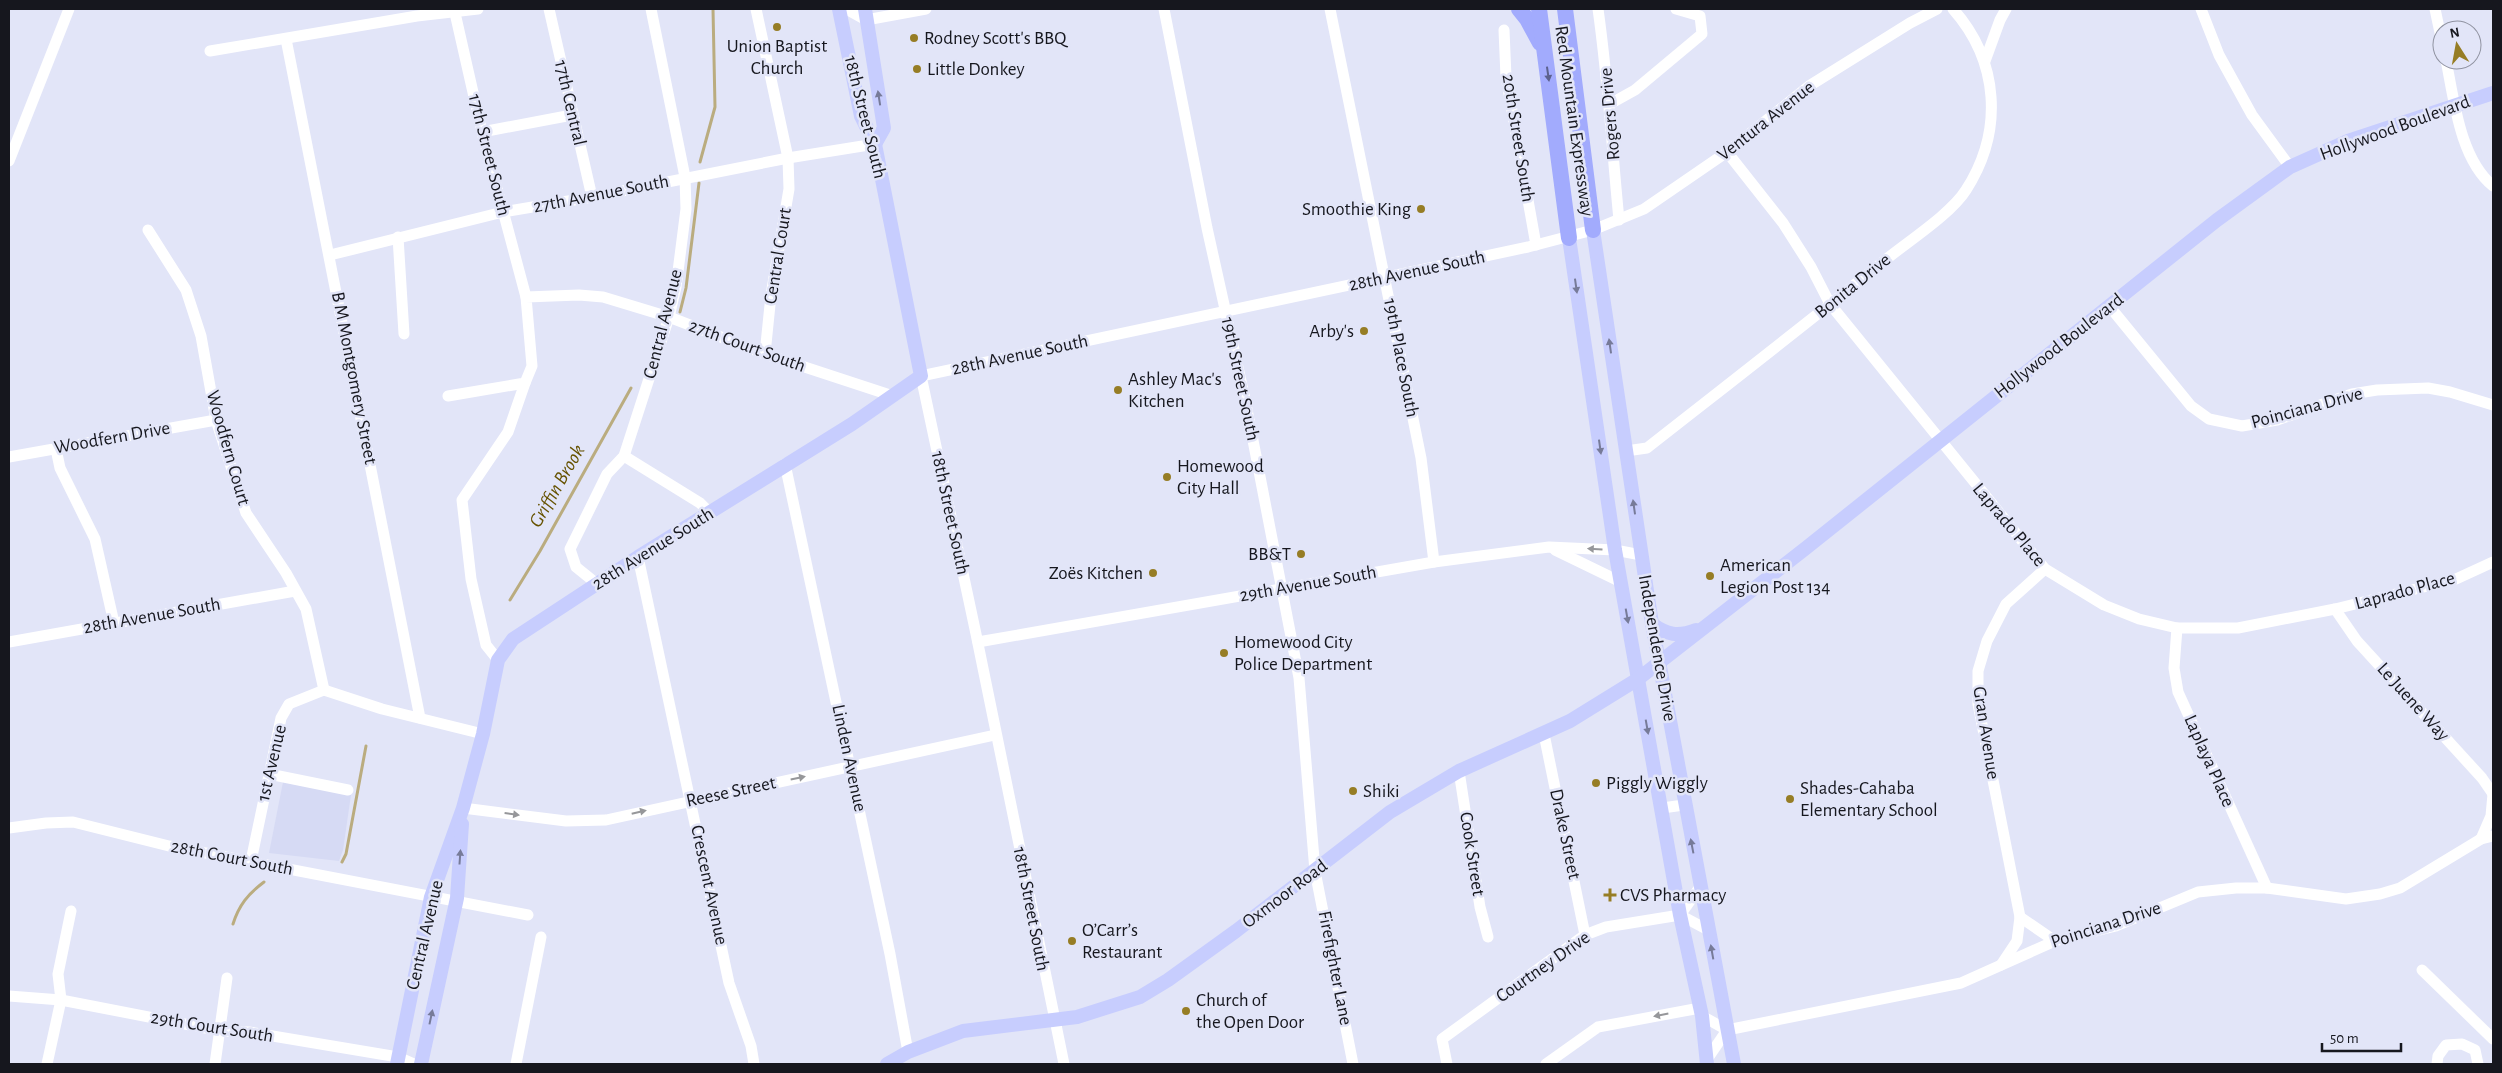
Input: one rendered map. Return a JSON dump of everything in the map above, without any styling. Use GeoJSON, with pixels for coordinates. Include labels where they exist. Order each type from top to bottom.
{"type":"FeatureCollection","features":[{"type":"Feature","properties":{"kind":"highway"},"geometry":{"type":"LineString","coordinates":[[1519,9],[1527,19],[1545,54]]}},
{"type":"Feature","properties":{"kind":"highway","name":"Red Mountain Expressway"},"geometry":{"type":"LineString","coordinates":[[1539,9],[1569,238]]}},
{"type":"Feature","properties":{"kind":"highway","name":"Red Mountain Expressway"},"geometry":{"type":"LineString","coordinates":[[1565,9],[1593,230]]}},
{"type":"Feature","properties":{"kind":"highway"},"geometry":{"type":"LineString","coordinates":[[1570,41],[1576,9]]}},
{"type":"Feature","properties":{"kind":"main road","name":"18th Street South"},"geometry":{"type":"LineString","coordinates":[[840,9],[861,116],[875,144],[921,376]]}},
{"type":"Feature","properties":{"kind":"main road"},"geometry":{"type":"LineString","coordinates":[[865,14],[884,128],[875,144]]}},
{"type":"Feature","properties":{"kind":"main road","name":"Hollywood Boulevard"},"geometry":{"type":"LineString","coordinates":[[1659,662],[1706,627],[1939,440],[2110,307],[2217,220],[2290,167],[2348,141],[2456,107],[2493,92]]}},
{"type":"Feature","properties":{"kind":"main road","name":"Independence Drive"},"geometry":{"type":"LineString","coordinates":[[1593,230],[1652,624],[1684,805],[1734,1064]]}},
{"type":"Feature","properties":{"kind":"main road","name":"Independence Drive"},"geometry":{"type":"LineString","coordinates":[[1569,238],[1615,550],[1680,915],[1701,1012],[1707,1063]]}},
{"type":"Feature","properties":{"kind":"main road","name":"28th Avenue South"},"geometry":{"type":"LineString","coordinates":[[514,639],[638,557],[852,424],[921,376]]}},
{"type":"Feature","properties":{"kind":"main road"},"geometry":{"type":"LineString","coordinates":[[1652,624],[1662,632],[1681,636],[1706,627]]}},
{"type":"Feature","properties":{"kind":"main road","name":"Central Avenue"},"geometry":{"type":"LineString","coordinates":[[398,1061],[431,897],[464,808],[483,734],[498,660],[514,639]]}},
{"type":"Feature","properties":{"kind":"main road","name":"Oxmoor Road"},"geometry":{"type":"LineString","coordinates":[[887,1064],[908,1052],[963,1031],[1077,1017],[1140,997],[1168,980],[1315,871],[1390,812],[1459,771],[1570,722],[1638,679],[1659,662]]}},
{"type":"Feature","properties":{"kind":"main road","name":"Central Avenue"},"geometry":{"type":"LineString","coordinates":[[421,1064],[456,900],[464,808]]}},
{"type":"Feature","properties":{"kind":"street"},"geometry":{"type":"LineString","coordinates":[[9,161],[69,9]]}},
{"type":"Feature","properties":{"kind":"street"},"geometry":{"type":"LineString","coordinates":[[210,50],[286,39],[416,12],[456,13],[478,9]]}},
{"type":"Feature","properties":{"kind":"street","name":"17th Central"},"geometry":{"type":"LineString","coordinates":[[549,9],[592,197]]}},
{"type":"Feature","properties":{"kind":"street","name":"Central Avenue"},"geometry":{"type":"LineString","coordinates":[[597,584],[576,567],[570,548],[607,474],[624,456],[669,317],[676,286],[686,208],[685,177],[651,9]]}},
{"type":"Feature","properties":{"kind":"street","name":"Central Court"},"geometry":{"type":"LineString","coordinates":[[756,9],[788,158],[788,189],[771,295],[765,354]]}},
{"type":"Feature","properties":{"kind":"street"},"geometry":{"type":"LineString","coordinates":[[846,9],[865,14],[926,9]]}},
{"type":"Feature","properties":{"kind":"street","name":"19th Street South"},"geometry":{"type":"LineString","coordinates":[[1164,9],[1207,228],[1264,492],[1280,589],[1299,678],[1315,871]]}},
{"type":"Feature","properties":{"kind":"street","name":"19th Place South"},"geometry":{"type":"LineString","coordinates":[[1330,9],[1421,458],[1434,562]]}},
{"type":"Feature","properties":{"kind":"street","name":"Rogers Drive"},"geometry":{"type":"LineString","coordinates":[[1598,9],[1608,82],[1608,105],[1619,220]]}},
{"type":"Feature","properties":{"kind":"street"},"geometry":{"type":"LineString","coordinates":[[1608,105],[1635,90],[1702,34],[1700,16],[1676,9]]}},
{"type":"Feature","properties":{"kind":"street"},"geometry":{"type":"LineString","coordinates":[[1910,22],[1917,9]]}},
{"type":"Feature","properties":{"kind":"street","name":"Ventura Avenue"},"geometry":{"type":"LineString","coordinates":[[1593,230],[1644,209],[1727,152],[1808,86],[1910,22],[1937,9]]}},
{"type":"Feature","properties":{"kind":"street","name":"Bonita Drive"},"geometry":{"type":"LineString","coordinates":[[1626,451],[1647,448],[1943,213],[1966,191],[1982,161],[1989,139],[1992,105],[1985,61],[1970,27],[1953,9]]}},
{"type":"Feature","properties":{"kind":"street","name":"Bonita Drive"},"geometry":{"type":"LineString","coordinates":[[1985,61],[2006,9]]}},
{"type":"Feature","properties":{"kind":"street"},"geometry":{"type":"LineString","coordinates":[[2201,9],[2219,55],[2252,114],[2290,167]]}},
{"type":"Feature","properties":{"kind":"street","name":"17th Street South"},"geometry":{"type":"LineString","coordinates":[[456,13],[482,132],[526,297]]}},
{"type":"Feature","properties":{"kind":"street","name":"20th Street South"},"geometry":{"type":"LineString","coordinates":[[1504,30],[1506,77],[1536,245]]}},
{"type":"Feature","properties":{"kind":"street","name":"B M Montgomery Street"},"geometry":{"type":"LineString","coordinates":[[286,39],[420,718]]}},
{"type":"Feature","properties":{"kind":"street"},"geometry":{"type":"LineString","coordinates":[[2448,70],[2471,161],[2481,175],[2493,186]]}},
{"type":"Feature","properties":{"kind":"street"},"geometry":{"type":"LineString","coordinates":[[482,132],[572,114]]}},
{"type":"Feature","properties":{"kind":"street","name":"27th Avenue South"},"geometry":{"type":"LineString","coordinates":[[330,255],[503,212],[592,197],[788,158],[875,144]]}},
{"type":"Feature","properties":{"kind":"street","name":"Laprado Place"},"geometry":{"type":"LineString","coordinates":[[1727,152],[1783,223],[1811,267],[1830,304],[2045,569],[2104,605],[2139,619],[2178,628],[2238,628],[2335,609],[2456,579],[2493,562]]}},
{"type":"Feature","properties":{"kind":"street","name":"Woodfern Court"},"geometry":{"type":"LineString","coordinates":[[148,230],[186,290],[201,336],[216,420],[246,513],[306,609],[324,690]]}},
{"type":"Feature","properties":{"kind":"street","name":"28th Avenue South"},"geometry":{"type":"LineString","coordinates":[[921,376],[1226,310],[1385,278],[1569,238],[1593,230]]}},
{"type":"Feature","properties":{"kind":"street"},"geometry":{"type":"LineString","coordinates":[[398,237],[404,334]]}},
{"type":"Feature","properties":{"kind":"street","name":"27th Court South"},"geometry":{"type":"LineString","coordinates":[[526,297],[578,295],[602,297],[669,317],[765,354],[893,396]]}},
{"type":"Feature","properties":{"kind":"street"},"geometry":{"type":"LineString","coordinates":[[498,660],[486,645],[471,579],[462,500],[508,432],[532,366],[526,297]]}},
{"type":"Feature","properties":{"kind":"street","name":"Poinciana Drive"},"geometry":{"type":"LineString","coordinates":[[2110,307],[2191,406],[2209,419],[2242,426],[2277,420],[2352,394],[2377,390],[2428,388],[2450,392],[2493,405]]}},
{"type":"Feature","properties":{"kind":"street","name":"18th Street South"},"geometry":{"type":"LineString","coordinates":[[921,376],[978,642],[1053,1019],[1064,1064]]}},
{"type":"Feature","properties":{"kind":"street"},"geometry":{"type":"LineString","coordinates":[[448,396],[524,384]]}},
{"type":"Feature","properties":{"kind":"street","name":"Woodfern Drive"},"geometry":{"type":"LineString","coordinates":[[9,457],[216,420]]}},
{"type":"Feature","properties":{"kind":"street"},"geometry":{"type":"LineString","coordinates":[[56,449],[60,468],[94,539],[114,623]]}},
{"type":"Feature","properties":{"kind":"street"},"geometry":{"type":"LineString","coordinates":[[624,456],[700,503],[710,513]]}},
{"type":"Feature","properties":{"kind":"street","name":"Linden Avenue"},"geometry":{"type":"LineString","coordinates":[[786,464],[851,767],[908,1052]]}},
{"type":"Feature","properties":{"kind":"street"},"geometry":{"type":"LineString","coordinates":[[1549,547],[1621,582]]}},
{"type":"Feature","properties":{"kind":"street","name":"29th Avenue South"},"geometry":{"type":"LineString","coordinates":[[978,642],[1434,562],[1549,547],[1615,550],[1641,555]]}},
{"type":"Feature","properties":{"kind":"street","name":"Crescent Avenue"},"geometry":{"type":"LineString","coordinates":[[638,557],[730,983],[751,1046],[754,1064]]}},
{"type":"Feature","properties":{"kind":"street","name":"Gran Avenue"},"geometry":{"type":"LineString","coordinates":[[2000,967],[2017,941],[2020,917],[1978,704],[1978,671],[1986,641],[2006,604],[2045,569]]}},
{"type":"Feature","properties":{"kind":"street","name":"28th Avenue South"},"geometry":{"type":"LineString","coordinates":[[9,642],[295,591]]}},
{"type":"Feature","properties":{"kind":"street","name":"Le Juene Way"},"geometry":{"type":"LineString","coordinates":[[2335,609],[2358,641],[2482,778],[2493,794]]}},
{"type":"Feature","properties":{"kind":"street","name":"Laplaya Place"},"geometry":{"type":"LineString","coordinates":[[2178,628],[2174,668],[2178,692],[2267,888]]}},
{"type":"Feature","properties":{"kind":"street"},"geometry":{"type":"LineString","coordinates":[[324,690],[382,709],[483,734]]}},
{"type":"Feature","properties":{"kind":"street","name":"1st Avenue"},"geometry":{"type":"LineString","coordinates":[[251,861],[281,718],[290,704],[324,690]]}},
{"type":"Feature","properties":{"kind":"street","name":"Drake Street"},"geometry":{"type":"LineString","coordinates":[[1544,734],[1585,935]]}},
{"type":"Feature","properties":{"kind":"street","name":"Reese Street"},"geometry":{"type":"LineString","coordinates":[[464,808],[566,821],[606,820],[996,735]]}},
{"type":"Feature","properties":{"kind":"street","name":"Cook Street"},"geometry":{"type":"LineString","coordinates":[[1459,771],[1480,907],[1488,937]]}},
{"type":"Feature","properties":{"kind":"street"},"geometry":{"type":"LineString","coordinates":[[269,774],[348,790]]}},
{"type":"Feature","properties":{"kind":"street"},"geometry":{"type":"LineString","coordinates":[[2481,839],[2491,816],[2493,794]]}},
{"type":"Feature","properties":{"kind":"street"},"geometry":{"type":"LineString","coordinates":[[1662,808],[1684,805]]}},
{"type":"Feature","properties":{"kind":"street","name":"28th Court South"},"geometry":{"type":"LineString","coordinates":[[9,828],[46,823],[73,822],[169,846],[528,914]]}},
{"type":"Feature","properties":{"kind":"street","name":"Poinciana Drive"},"geometry":{"type":"LineString","coordinates":[[1726,1030],[1935,990],[1961,983],[2054,941],[2116,926],[2198,892],[2236,888],[2267,888],[2346,899],[2380,894],[2400,888],[2481,839],[2493,836]]}},
{"type":"Feature","properties":{"kind":"street","name":"Firefighter Lane"},"geometry":{"type":"LineString","coordinates":[[1315,871],[1353,1064]]}},
{"type":"Feature","properties":{"kind":"street"},"geometry":{"type":"LineString","coordinates":[[1700,887],[1680,915],[1708,930]]}},
{"type":"Feature","properties":{"kind":"street"},"geometry":{"type":"LineString","coordinates":[[46,1064],[61,1000],[58,974],[71,912]]}},
{"type":"Feature","properties":{"kind":"street","name":"Courtney Drive"},"geometry":{"type":"LineString","coordinates":[[1447,1064],[1442,1039],[1585,935],[1606,926],[1680,915]]}},
{"type":"Feature","properties":{"kind":"street"},"geometry":{"type":"LineString","coordinates":[[2020,917],[2054,941]]}},
{"type":"Feature","properties":{"kind":"street"},"geometry":{"type":"LineString","coordinates":[[516,1064],[541,937]]}},
{"type":"Feature","properties":{"kind":"street"},"geometry":{"type":"LineString","coordinates":[[2422,970],[2493,1039]]}},
{"type":"Feature","properties":{"kind":"street"},"geometry":{"type":"LineString","coordinates":[[215,1064],[227,978]]}},
{"type":"Feature","properties":{"kind":"street","name":"29th Court South"},"geometry":{"type":"LineString","coordinates":[[9,996],[61,1000],[221,1031],[249,1032],[414,1064]]}},
{"type":"Feature","properties":{"kind":"street"},"geometry":{"type":"LineString","coordinates":[[1546,1064],[1598,1027],[1701,1012],[1726,1030],[1707,1063]]}},
{"type":"Feature","properties":{"kind":"street"},"geometry":{"type":"LineString","coordinates":[[2437,1064],[2438,1056],[2446,1045],[2462,1044],[2475,1050],[2478,1064]]}},
{"type":"Feature","properties":{"kind":"shaded area"},"geometry":{"type":"Polygon","coordinates":[[[283,782],[351,795],[343,850],[339,861],[269,853],[283,782]]]}},
{"type":"Feature","properties":{"kind":"waterway","name":"Griffin Brook"},"geometry":{"type":"LineString","coordinates":[[700,162],[715,107],[713,9]]}},
{"type":"Feature","properties":{"kind":"waterway","name":"Griffin Brook"},"geometry":{"type":"LineString","coordinates":[[680,312],[686,288],[699,183]]}},
{"type":"Feature","properties":{"kind":"waterway","name":"Griffin Brook"},"geometry":{"type":"LineString","coordinates":[[510,600],[540,551],[631,388]]}},
{"type":"Feature","properties":{"kind":"waterway","name":"Griffin Brook"},"geometry":{"type":"LineString","coordinates":[[342,862],[346,854],[366,746]]}},
{"type":"Feature","properties":{"kind":"waterway","name":"Griffin Brook"},"geometry":{"type":"LineString","coordinates":[[233,924],[245,900],[264,882]]}},
{"type":"Feature","properties":{"kind":"place","name":"Union Baptist Church"},"geometry":{"type":"Point","coordinates":[777,27]}},
{"type":"Feature","properties":{"kind":"place","name":"Rodney Scott's BBQ"},"geometry":{"type":"Point","coordinates":[914,38]}},
{"type":"Feature","properties":{"kind":"place","name":"Little Donkey"},"geometry":{"type":"Point","coordinates":[917,69]}},
{"type":"Feature","properties":{"kind":"place","name":"Smoothie King"},"geometry":{"type":"Point","coordinates":[1421,209]}},
{"type":"Feature","properties":{"kind":"place","name":"Arby's"},"geometry":{"type":"Point","coordinates":[1364,331]}},
{"type":"Feature","properties":{"kind":"place","name":"Ashley Mac's Kitchen"},"geometry":{"type":"Point","coordinates":[1118,390]}},
{"type":"Feature","properties":{"kind":"place","name":"Homewood City Hall"},"geometry":{"type":"Point","coordinates":[1167,477]}},
{"type":"Feature","properties":{"kind":"place","name":"BB&T"},"geometry":{"type":"Point","coordinates":[1301,554]}},
{"type":"Feature","properties":{"kind":"place","name":"Zoës Kitchen"},"geometry":{"type":"Point","coordinates":[1153,573]}},
{"type":"Feature","properties":{"kind":"place","name":"American Legion Post 134"},"geometry":{"type":"Point","coordinates":[1710,576]}},
{"type":"Feature","properties":{"kind":"place","name":"Homewood City Police Department"},"geometry":{"type":"Point","coordinates":[1224,653]}},
{"type":"Feature","properties":{"kind":"place","name":"Piggly Wiggly"},"geometry":{"type":"Point","coordinates":[1596,783]}},
{"type":"Feature","properties":{"kind":"place","name":"Shiki"},"geometry":{"type":"Point","coordinates":[1353,791]}},
{"type":"Feature","properties":{"kind":"place","name":"Shades-Cahaba Elementary School"},"geometry":{"type":"Point","coordinates":[1790,799]}},
{"type":"Feature","properties":{"kind":"place","name":"CVS Pharmacy"},"geometry":{"type":"Point","coordinates":[1610,895]}},
{"type":"Feature","properties":{"kind":"place","name":"O’Carr’s Restaurant"},"geometry":{"type":"Point","coordinates":[1072,941]}},
{"type":"Feature","properties":{"kind":"place","name":"Church of the Open Door"},"geometry":{"type":"Point","coordinates":[1186,1011]}}]}
